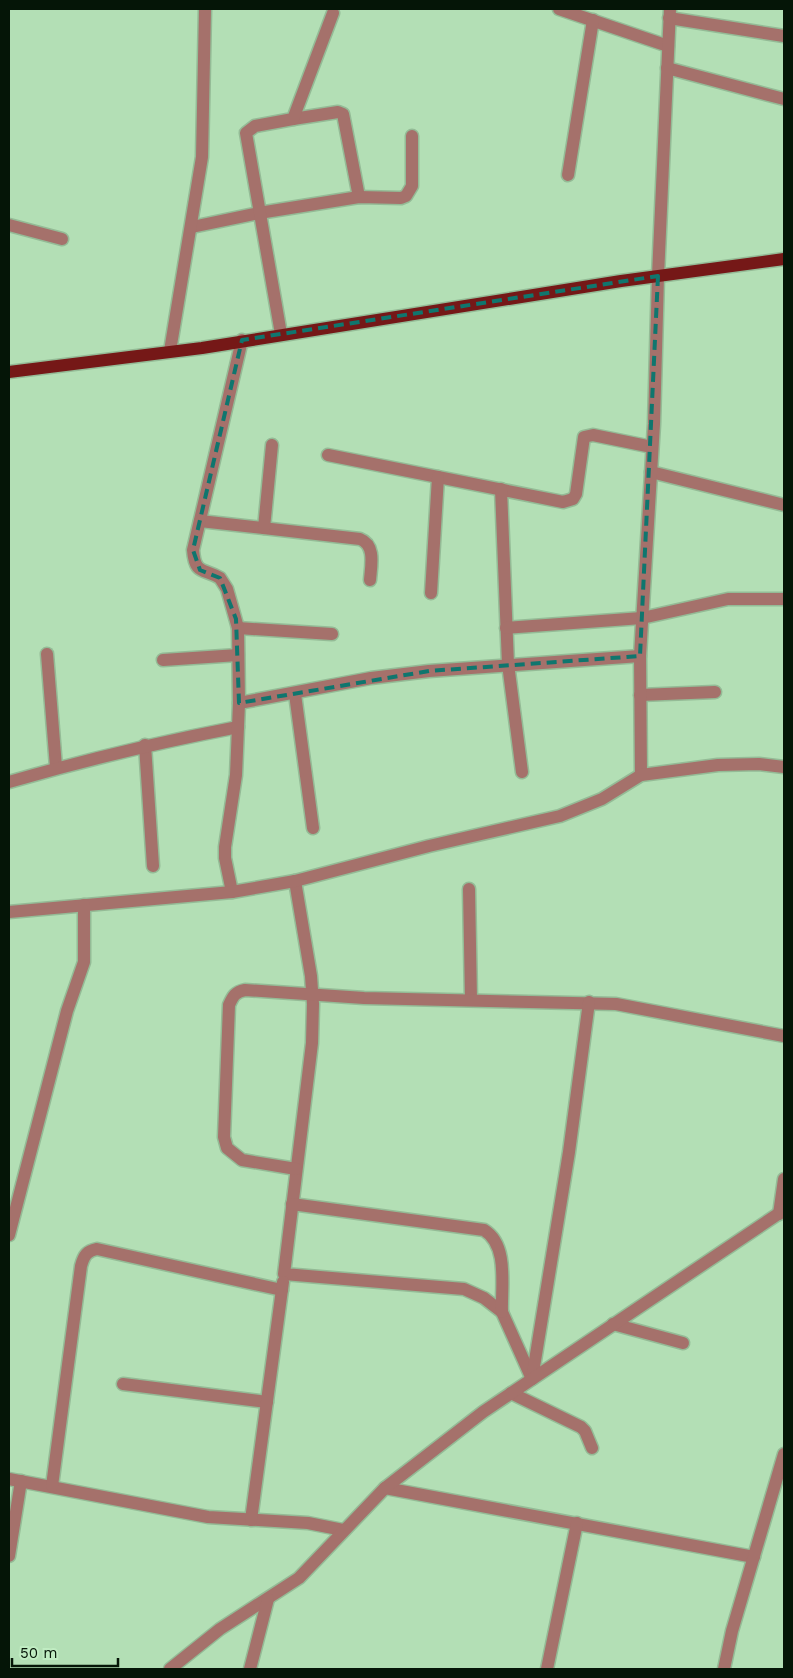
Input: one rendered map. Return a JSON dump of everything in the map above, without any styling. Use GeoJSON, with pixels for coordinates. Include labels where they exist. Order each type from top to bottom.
{"type":"FeatureCollection","features":[{"type":"Feature","properties":{"kind":"main road"},"geometry":{"type":"LineString","coordinates":[[9,372],[202,348],[242,340],[658,276],[784,259]]}},
{"type":"Feature","properties":{"kind":"street"},"geometry":{"type":"LineString","coordinates":[[170,351],[202,158],[206,9]]}},
{"type":"Feature","properties":{"kind":"street"},"geometry":{"type":"LineString","coordinates":[[559,9],[668,46]]}},
{"type":"Feature","properties":{"kind":"street"},"geometry":{"type":"LineString","coordinates":[[293,119],[333,14]]}},
{"type":"Feature","properties":{"kind":"street"},"geometry":{"type":"LineString","coordinates":[[641,775],[640,656],[651,472],[670,14],[784,36]]}},
{"type":"Feature","properties":{"kind":"street"},"geometry":{"type":"LineString","coordinates":[[568,175],[593,20]]}},
{"type":"Feature","properties":{"kind":"street"},"geometry":{"type":"LineString","coordinates":[[667,68],[784,99]]}},
{"type":"Feature","properties":{"kind":"street"},"geometry":{"type":"LineString","coordinates":[[281,334],[246,133],[255,126],[338,112],[343,114],[359,198]]}},
{"type":"Feature","properties":{"kind":"street"},"geometry":{"type":"LineString","coordinates":[[192,227],[259,213],[359,198],[401,198],[406,196],[412,186],[412,136]]}},
{"type":"Feature","properties":{"kind":"street"},"geometry":{"type":"LineString","coordinates":[[9,226],[62,239]]}},
{"type":"Feature","properties":{"kind":"street"},"geometry":{"type":"LineString","coordinates":[[232,892],[225,858],[225,847],[236,775],[239,703],[238,628],[227,589],[220,578],[200,570],[194,563],[193,550],[242,340]]}},
{"type":"Feature","properties":{"kind":"street"},"geometry":{"type":"LineString","coordinates":[[328,455],[568,502],[576,494],[584,437],[594,435],[652,447]]}},
{"type":"Feature","properties":{"kind":"street"},"geometry":{"type":"LineString","coordinates":[[264,528],[272,445]]}},
{"type":"Feature","properties":{"kind":"street"},"geometry":{"type":"LineString","coordinates":[[651,472],[784,505]]}},
{"type":"Feature","properties":{"kind":"street"},"geometry":{"type":"LineString","coordinates":[[431,593],[438,477]]}},
{"type":"Feature","properties":{"kind":"street"},"geometry":{"type":"LineString","coordinates":[[501,489],[508,664],[522,772]]}},
{"type":"Feature","properties":{"kind":"street"},"geometry":{"type":"LineString","coordinates":[[200,521],[367,542],[371,552],[370,580]]}},
{"type":"Feature","properties":{"kind":"street"},"geometry":{"type":"LineString","coordinates":[[506,628],[642,618],[728,599],[784,599]]}},
{"type":"Feature","properties":{"kind":"street"},"geometry":{"type":"LineString","coordinates":[[238,628],[332,634]]}},
{"type":"Feature","properties":{"kind":"street"},"geometry":{"type":"LineString","coordinates":[[47,654],[56,767]]}},
{"type":"Feature","properties":{"kind":"street"},"geometry":{"type":"LineString","coordinates":[[163,660],[238,655]]}},
{"type":"Feature","properties":{"kind":"street"},"geometry":{"type":"LineString","coordinates":[[239,703],[370,678],[508,664],[640,656]]}},
{"type":"Feature","properties":{"kind":"street"},"geometry":{"type":"LineString","coordinates":[[640,695],[715,692]]}},
{"type":"Feature","properties":{"kind":"street"},"geometry":{"type":"LineString","coordinates":[[294,694],[313,828]]}},
{"type":"Feature","properties":{"kind":"street"},"geometry":{"type":"LineString","coordinates":[[9,782],[56,767],[146,745],[238,727]]}},
{"type":"Feature","properties":{"kind":"street"},"geometry":{"type":"LineString","coordinates":[[146,745],[153,866]]}},
{"type":"Feature","properties":{"kind":"street"},"geometry":{"type":"LineString","coordinates":[[9,912],[232,892],[294,881],[430,846],[560,816],[602,799],[641,775],[733,764],[784,767]]}},
{"type":"Feature","properties":{"kind":"street"},"geometry":{"type":"LineString","coordinates":[[251,1520],[282,1290],[312,1043],[312,994],[294,881]]}},
{"type":"Feature","properties":{"kind":"street"},"geometry":{"type":"LineString","coordinates":[[468,889],[471,1000]]}},
{"type":"Feature","properties":{"kind":"street"},"geometry":{"type":"LineString","coordinates":[[9,1235],[67,1011],[84,962],[84,905]]}},
{"type":"Feature","properties":{"kind":"street"},"geometry":{"type":"LineString","coordinates":[[296,1169],[242,1160],[227,1148],[224,1137],[229,1005],[233,996],[238,991],[364,998],[589,1002],[633,1006],[784,1036]]}},
{"type":"Feature","properties":{"kind":"street"},"geometry":{"type":"LineString","coordinates":[[532,1378],[569,1152],[589,1002]]}},
{"type":"Feature","properties":{"kind":"street"},"geometry":{"type":"LineString","coordinates":[[170,1669],[220,1629],[299,1578],[343,1530],[386,1488],[483,1412],[781,1212],[784,1179]]}},
{"type":"Feature","properties":{"kind":"street"},"geometry":{"type":"LineString","coordinates":[[292,1204],[484,1230],[491,1234],[498,1245],[501,1258],[502,1312],[532,1378]]}},
{"type":"Feature","properties":{"kind":"street"},"geometry":{"type":"LineString","coordinates":[[52,1486],[81,1266],[83,1256],[90,1250],[97,1248],[282,1290]]}},
{"type":"Feature","properties":{"kind":"street"},"geometry":{"type":"LineString","coordinates":[[284,1274],[464,1290],[484,1298],[502,1312]]}},
{"type":"Feature","properties":{"kind":"street"},"geometry":{"type":"LineString","coordinates":[[613,1324],[683,1343]]}},
{"type":"Feature","properties":{"kind":"street"},"geometry":{"type":"LineString","coordinates":[[123,1384],[267,1402]]}},
{"type":"Feature","properties":{"kind":"street"},"geometry":{"type":"LineString","coordinates":[[511,1393],[581,1427],[585,1431],[592,1448]]}},
{"type":"Feature","properties":{"kind":"street"},"geometry":{"type":"LineString","coordinates":[[724,1669],[732,1631],[784,1454]]}},
{"type":"Feature","properties":{"kind":"street"},"geometry":{"type":"LineString","coordinates":[[9,1556],[15,1480],[208,1517],[308,1523],[343,1530]]}},
{"type":"Feature","properties":{"kind":"street"},"geometry":{"type":"LineString","coordinates":[[386,1488],[754,1557]]}},
{"type":"Feature","properties":{"kind":"street"},"geometry":{"type":"LineString","coordinates":[[547,1669],[577,1523]]}},
{"type":"Feature","properties":{"kind":"street"},"geometry":{"type":"LineString","coordinates":[[250,1669],[268,1599]]}},
{"type":"Feature","properties":{"kind":"highlighted area"},"geometry":{"type":"Polygon","coordinates":[[[658,276],[640,656],[429,671],[239,703],[236,619],[220,578],[200,570],[193,550],[242,340],[658,276]]]}}]}
